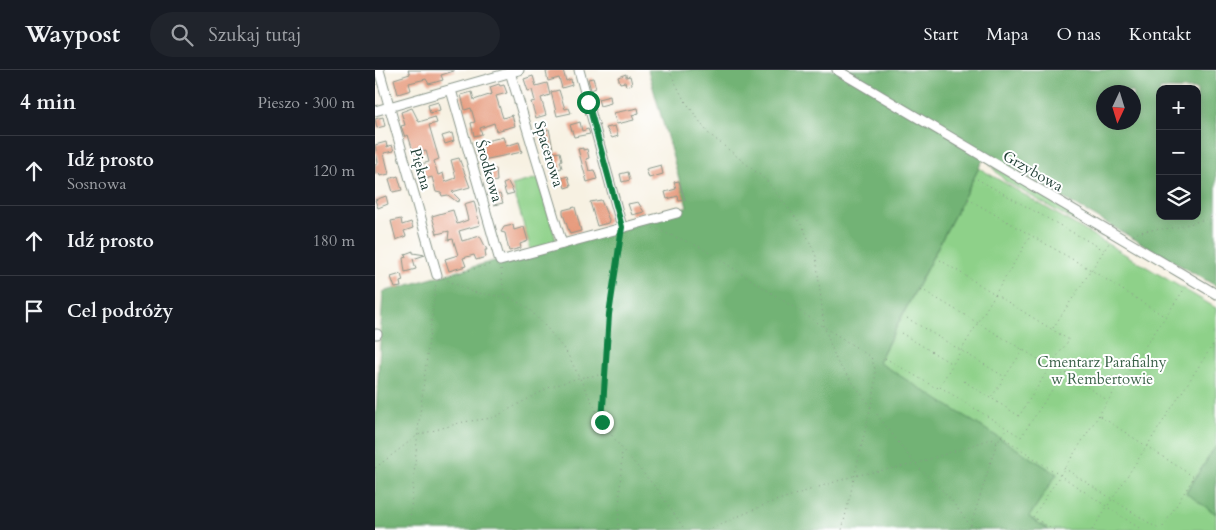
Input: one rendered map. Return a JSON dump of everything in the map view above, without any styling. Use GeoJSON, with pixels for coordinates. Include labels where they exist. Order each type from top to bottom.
{"type":"FeatureCollection","features":[{"type":"Feature","properties":{"kind":"street","name":"Piękna"},"geometry":{"type":"LineString","coordinates":[[379,70],[440,276]]}},
{"type":"Feature","properties":{"kind":"street"},"geometry":{"type":"LineString","coordinates":[[579,70],[622,227]]}},
{"type":"Feature","properties":{"kind":"street","name":"Grzybowa"},"geometry":{"type":"LineString","coordinates":[[837,70],[1216,294]]}},
{"type":"Feature","properties":{"kind":"street"},"geometry":{"type":"LineString","coordinates":[[375,111],[515,71]]}},
{"type":"Feature","properties":{"kind":"street","name":"Spacerowa"},"geometry":{"type":"LineString","coordinates":[[515,71],[562,244]]}},
{"type":"Feature","properties":{"kind":"street","name":"Środkowa"},"geometry":{"type":"LineString","coordinates":[[451,90],[501,261]]}},
{"type":"Feature","properties":{"kind":"street"},"geometry":{"type":"LineString","coordinates":[[501,261],[677,213]]}},
{"type":"Feature","properties":{"kind":"path"},"geometry":{"type":"LineString","coordinates":[[669,70],[683,98],[708,133],[736,158],[766,180],[803,228],[816,256],[824,326],[837,362],[915,464],[948,496],[970,526],[977,530]]}},
{"type":"Feature","properties":{"kind":"path"},"geometry":{"type":"LineString","coordinates":[[977,179],[1104,250]]}},
{"type":"Feature","properties":{"kind":"path"},"geometry":{"type":"LineString","coordinates":[[968,199],[1091,270],[1164,316]]}},
{"type":"Feature","properties":{"kind":"path"},"geometry":{"type":"LineString","coordinates":[[1125,241],[1139,231],[1154,232],[1216,216]]}},
{"type":"Feature","properties":{"kind":"path"},"geometry":{"type":"LineString","coordinates":[[640,223],[700,247],[871,357],[875,369],[875,388],[853,476],[842,530]]}},
{"type":"Feature","properties":{"kind":"path"},"geometry":{"type":"LineString","coordinates":[[602,422],[609,314],[622,227]]}},
{"type":"Feature","properties":{"kind":"path"},"geometry":{"type":"LineString","coordinates":[[939,387],[1031,235]]}},
{"type":"Feature","properties":{"kind":"path"},"geometry":{"type":"LineString","coordinates":[[1053,329],[1109,243]]}},
{"type":"Feature","properties":{"kind":"path"},"geometry":{"type":"LineString","coordinates":[[940,260],[1069,340],[1019,416],[964,381]]}},
{"type":"Feature","properties":{"kind":"path"},"geometry":{"type":"LineString","coordinates":[[440,276],[501,261],[504,296]]}},
{"type":"Feature","properties":{"kind":"path"},"geometry":{"type":"LineString","coordinates":[[440,276],[472,292],[511,298],[529,309],[567,353],[602,422],[622,449],[658,490],[685,530]]}},
{"type":"Feature","properties":{"kind":"path"},"geometry":{"type":"LineString","coordinates":[[409,530],[418,436],[440,276]]}},
{"type":"Feature","properties":{"kind":"path"},"geometry":{"type":"LineString","coordinates":[[1054,530],[1033,517],[1164,316],[1185,288]]}},
{"type":"Feature","properties":{"kind":"path"},"geometry":{"type":"LineString","coordinates":[[921,290],[977,324],[1064,371],[1108,401]]}},
{"type":"Feature","properties":{"kind":"path"},"geometry":{"type":"LineString","coordinates":[[907,318],[1005,377]]}},
{"type":"Feature","properties":{"kind":"path"},"geometry":{"type":"LineString","coordinates":[[901,333],[953,364]]}},
{"type":"Feature","properties":{"kind":"path"},"geometry":{"type":"LineString","coordinates":[[1092,530],[1216,340]]}},
{"type":"Feature","properties":{"kind":"path"},"geometry":{"type":"LineString","coordinates":[[991,398],[1023,350]]}},
{"type":"Feature","properties":{"kind":"path"},"geometry":{"type":"LineString","coordinates":[[885,358],[936,388],[939,387],[1021,437],[1064,371]]}},
{"type":"Feature","properties":{"kind":"path"},"geometry":{"type":"LineString","coordinates":[[375,468],[418,436],[463,422],[493,418],[549,388],[578,378],[606,374]]}},
{"type":"Feature","properties":{"kind":"path"},"geometry":{"type":"LineString","coordinates":[[1064,468],[1161,530],[1194,477],[1099,416]]}},
{"type":"Feature","properties":{"kind":"path"},"geometry":{"type":"LineString","coordinates":[[970,526],[997,442],[1007,428]]}},
{"type":"Feature","properties":{"kind":"path"},"geometry":{"type":"LineString","coordinates":[[1001,436],[1142,530]]}},
{"type":"Feature","properties":{"kind":"path"},"geometry":{"type":"LineString","coordinates":[[707,530],[769,503],[853,476],[915,464],[991,439],[997,442]]}},
{"type":"Feature","properties":{"kind":"path"},"geometry":{"type":"LineString","coordinates":[[618,530],[622,449]]}},
{"type":"Feature","properties":{"kind":"green space"},"geometry":{"type":"Polygon","coordinates":[[[648,70],[1216,70],[1216,286],[995,159],[984,158],[878,362],[1057,474],[1029,517],[1049,530],[375,530],[375,430],[383,292],[687,207],[648,70]]]}},
{"type":"Feature","properties":{"kind":"green space"},"geometry":{"type":"Polygon","coordinates":[[[990,165],[1104,233],[1102,237],[1005,181],[990,165]]]}},
{"type":"Feature","properties":{"kind":"green space","name":"Cmentarz Parafialny w Rembertowie"},"geometry":{"type":"Polygon","coordinates":[[[979,168],[1216,308],[1216,446],[1186,492],[1216,514],[1216,530],[1049,530],[1029,517],[1057,474],[878,363],[979,168]]]}},
{"type":"Feature","properties":{"kind":"green space"},"geometry":{"type":"Polygon","coordinates":[[[538,178],[557,243],[531,250],[512,185],[538,178]]]}},
{"type":"Feature","properties":{"kind":"green space"},"geometry":{"type":"Polygon","coordinates":[[[1216,446],[1216,514],[1186,493],[1216,446]]]}},
{"type":"Feature","properties":{"kind":"building"},"geometry":{"type":"Polygon","coordinates":[[[408,70],[454,71],[441,75],[443,80],[429,84],[426,79],[409,83],[411,90],[398,94],[394,79],[410,74],[408,70]]]}},
{"type":"Feature","properties":{"kind":"building"},"geometry":{"type":"Polygon","coordinates":[[[549,70],[563,70],[566,81],[571,79],[572,85],[562,88],[559,78],[548,81],[546,72],[549,70]]]}},
{"type":"Feature","properties":{"kind":"building"},"geometry":{"type":"Polygon","coordinates":[[[626,74],[626,77],[630,76],[632,84],[626,86],[625,82],[620,83],[618,77],[626,74]]]}},
{"type":"Feature","properties":{"kind":"building"},"geometry":{"type":"Polygon","coordinates":[[[533,76],[536,86],[547,83],[550,95],[541,98],[546,115],[536,118],[531,102],[535,101],[532,90],[528,91],[524,79],[533,76]]]}},
{"type":"Feature","properties":{"kind":"building"},"geometry":{"type":"Polygon","coordinates":[[[593,78],[596,88],[591,90],[588,79],[593,78]]]}},
{"type":"Feature","properties":{"kind":"building"},"geometry":{"type":"Polygon","coordinates":[[[499,84],[500,86],[504,85],[507,93],[496,96],[503,118],[512,115],[515,126],[496,131],[494,123],[480,128],[482,134],[474,136],[471,123],[475,122],[471,108],[465,110],[461,95],[472,92],[474,100],[492,94],[490,87],[499,84]]]}},
{"type":"Feature","properties":{"kind":"building"},"geometry":{"type":"Polygon","coordinates":[[[559,90],[565,109],[569,108],[571,113],[557,116],[551,92],[559,90]]]}},
{"type":"Feature","properties":{"kind":"building"},"geometry":{"type":"Polygon","coordinates":[[[610,96],[611,103],[600,106],[598,99],[610,96]]]}},
{"type":"Feature","properties":{"kind":"building"},"geometry":{"type":"Polygon","coordinates":[[[438,102],[440,110],[430,113],[428,105],[438,102]]]}},
{"type":"Feature","properties":{"kind":"building"},"geometry":{"type":"Polygon","coordinates":[[[412,108],[419,122],[435,117],[437,123],[429,125],[439,159],[434,161],[438,175],[443,173],[445,182],[456,178],[451,160],[459,158],[470,187],[452,192],[460,200],[457,202],[448,195],[442,196],[441,193],[436,192],[432,177],[425,179],[421,164],[429,162],[426,151],[414,154],[408,135],[405,137],[401,126],[405,125],[401,112],[412,108]]]}},
{"type":"Feature","properties":{"kind":"building"},"geometry":{"type":"Polygon","coordinates":[[[638,108],[639,113],[632,115],[634,120],[617,124],[613,113],[638,108]]]}},
{"type":"Feature","properties":{"kind":"building"},"geometry":{"type":"Polygon","coordinates":[[[383,117],[385,126],[377,128],[375,119],[383,117]]]}},
{"type":"Feature","properties":{"kind":"building"},"geometry":{"type":"Polygon","coordinates":[[[580,122],[582,131],[588,129],[590,134],[574,137],[570,125],[580,122]]]}},
{"type":"Feature","properties":{"kind":"building"},"geometry":{"type":"Polygon","coordinates":[[[615,126],[618,136],[612,138],[606,128],[615,126]]]}},
{"type":"Feature","properties":{"kind":"building"},"geometry":{"type":"Polygon","coordinates":[[[549,129],[554,153],[560,152],[562,160],[560,161],[562,168],[553,170],[539,132],[549,129]]]}},
{"type":"Feature","properties":{"kind":"building"},"geometry":{"type":"Polygon","coordinates":[[[452,133],[454,141],[445,144],[442,136],[452,133]]]}},
{"type":"Feature","properties":{"kind":"building"},"geometry":{"type":"Polygon","coordinates":[[[503,137],[506,146],[519,142],[522,152],[483,160],[478,148],[483,147],[482,142],[503,137]]]}},
{"type":"Feature","properties":{"kind":"building"},"geometry":{"type":"Polygon","coordinates":[[[386,142],[387,147],[392,145],[394,151],[384,153],[389,174],[380,176],[379,173],[375,174],[375,165],[378,163],[375,145],[386,142]]]}},
{"type":"Feature","properties":{"kind":"building"},"geometry":{"type":"Polygon","coordinates":[[[583,148],[583,150],[587,149],[589,158],[586,159],[589,171],[594,170],[597,179],[587,182],[578,149],[583,148]]]}},
{"type":"Feature","properties":{"kind":"building"},"geometry":{"type":"Polygon","coordinates":[[[661,165],[663,174],[649,178],[646,169],[661,165]]]}},
{"type":"Feature","properties":{"kind":"building"},"geometry":{"type":"Polygon","coordinates":[[[496,169],[497,181],[488,183],[485,172],[496,169]]]}},
{"type":"Feature","properties":{"kind":"building"},"geometry":{"type":"Polygon","coordinates":[[[628,172],[630,180],[622,182],[620,174],[628,172]]]}},
{"type":"Feature","properties":{"kind":"building"},"geometry":{"type":"Polygon","coordinates":[[[398,176],[402,190],[393,192],[389,179],[398,176]]]}},
{"type":"Feature","properties":{"kind":"building"},"geometry":{"type":"Polygon","coordinates":[[[568,176],[571,186],[565,188],[562,178],[568,176]]]}},
{"type":"Feature","properties":{"kind":"building"},"geometry":{"type":"Polygon","coordinates":[[[679,181],[685,200],[679,201],[678,196],[667,199],[665,192],[676,189],[674,182],[679,181]]]}},
{"type":"Feature","properties":{"kind":"building"},"geometry":{"type":"Polygon","coordinates":[[[508,182],[514,193],[506,195],[503,184],[508,182]]]}},
{"type":"Feature","properties":{"kind":"building"},"geometry":{"type":"Polygon","coordinates":[[[500,194],[503,203],[494,205],[492,196],[500,194]]]}},
{"type":"Feature","properties":{"kind":"building"},"geometry":{"type":"Polygon","coordinates":[[[386,196],[388,204],[378,208],[375,200],[386,196]]]}},
{"type":"Feature","properties":{"kind":"building"},"geometry":{"type":"Polygon","coordinates":[[[601,200],[609,220],[608,223],[597,226],[590,202],[601,200]]]}},
{"type":"Feature","properties":{"kind":"building"},"geometry":{"type":"Polygon","coordinates":[[[474,201],[480,225],[459,231],[462,241],[480,236],[487,250],[485,250],[486,257],[476,260],[474,255],[463,258],[466,266],[449,271],[445,259],[458,255],[453,239],[448,240],[449,231],[437,234],[432,216],[453,210],[457,224],[468,220],[464,204],[474,201]]]}},
{"type":"Feature","properties":{"kind":"building"},"geometry":{"type":"Polygon","coordinates":[[[638,202],[644,212],[632,215],[628,204],[638,202]]]}},
{"type":"Feature","properties":{"kind":"building"},"geometry":{"type":"Polygon","coordinates":[[[575,207],[581,231],[570,234],[563,210],[575,207]]]}},
{"type":"Feature","properties":{"kind":"building"},"geometry":{"type":"Polygon","coordinates":[[[401,219],[402,225],[411,222],[413,228],[404,231],[406,236],[396,240],[391,221],[401,219]]]}},
{"type":"Feature","properties":{"kind":"building"},"geometry":{"type":"Polygon","coordinates":[[[513,225],[514,230],[524,227],[528,241],[520,244],[521,248],[509,251],[505,233],[501,232],[504,227],[513,225]]]}},
{"type":"Feature","properties":{"kind":"building"},"geometry":{"type":"Polygon","coordinates":[[[413,251],[413,253],[425,255],[413,259],[416,269],[405,272],[403,258],[406,257],[405,254],[413,251]]]}},
{"type":"Feature","properties":{"kind":"building"},"geometry":{"type":"Polygon","coordinates":[[[401,274],[403,281],[400,282],[401,287],[395,288],[391,277],[401,274]]]}},
{"type":"Feature","properties":{"kind":"route"},"geometry":{"type":"LineString","coordinates":[[588,102],[622,227],[618,264],[609,314],[602,422]]}}]}
